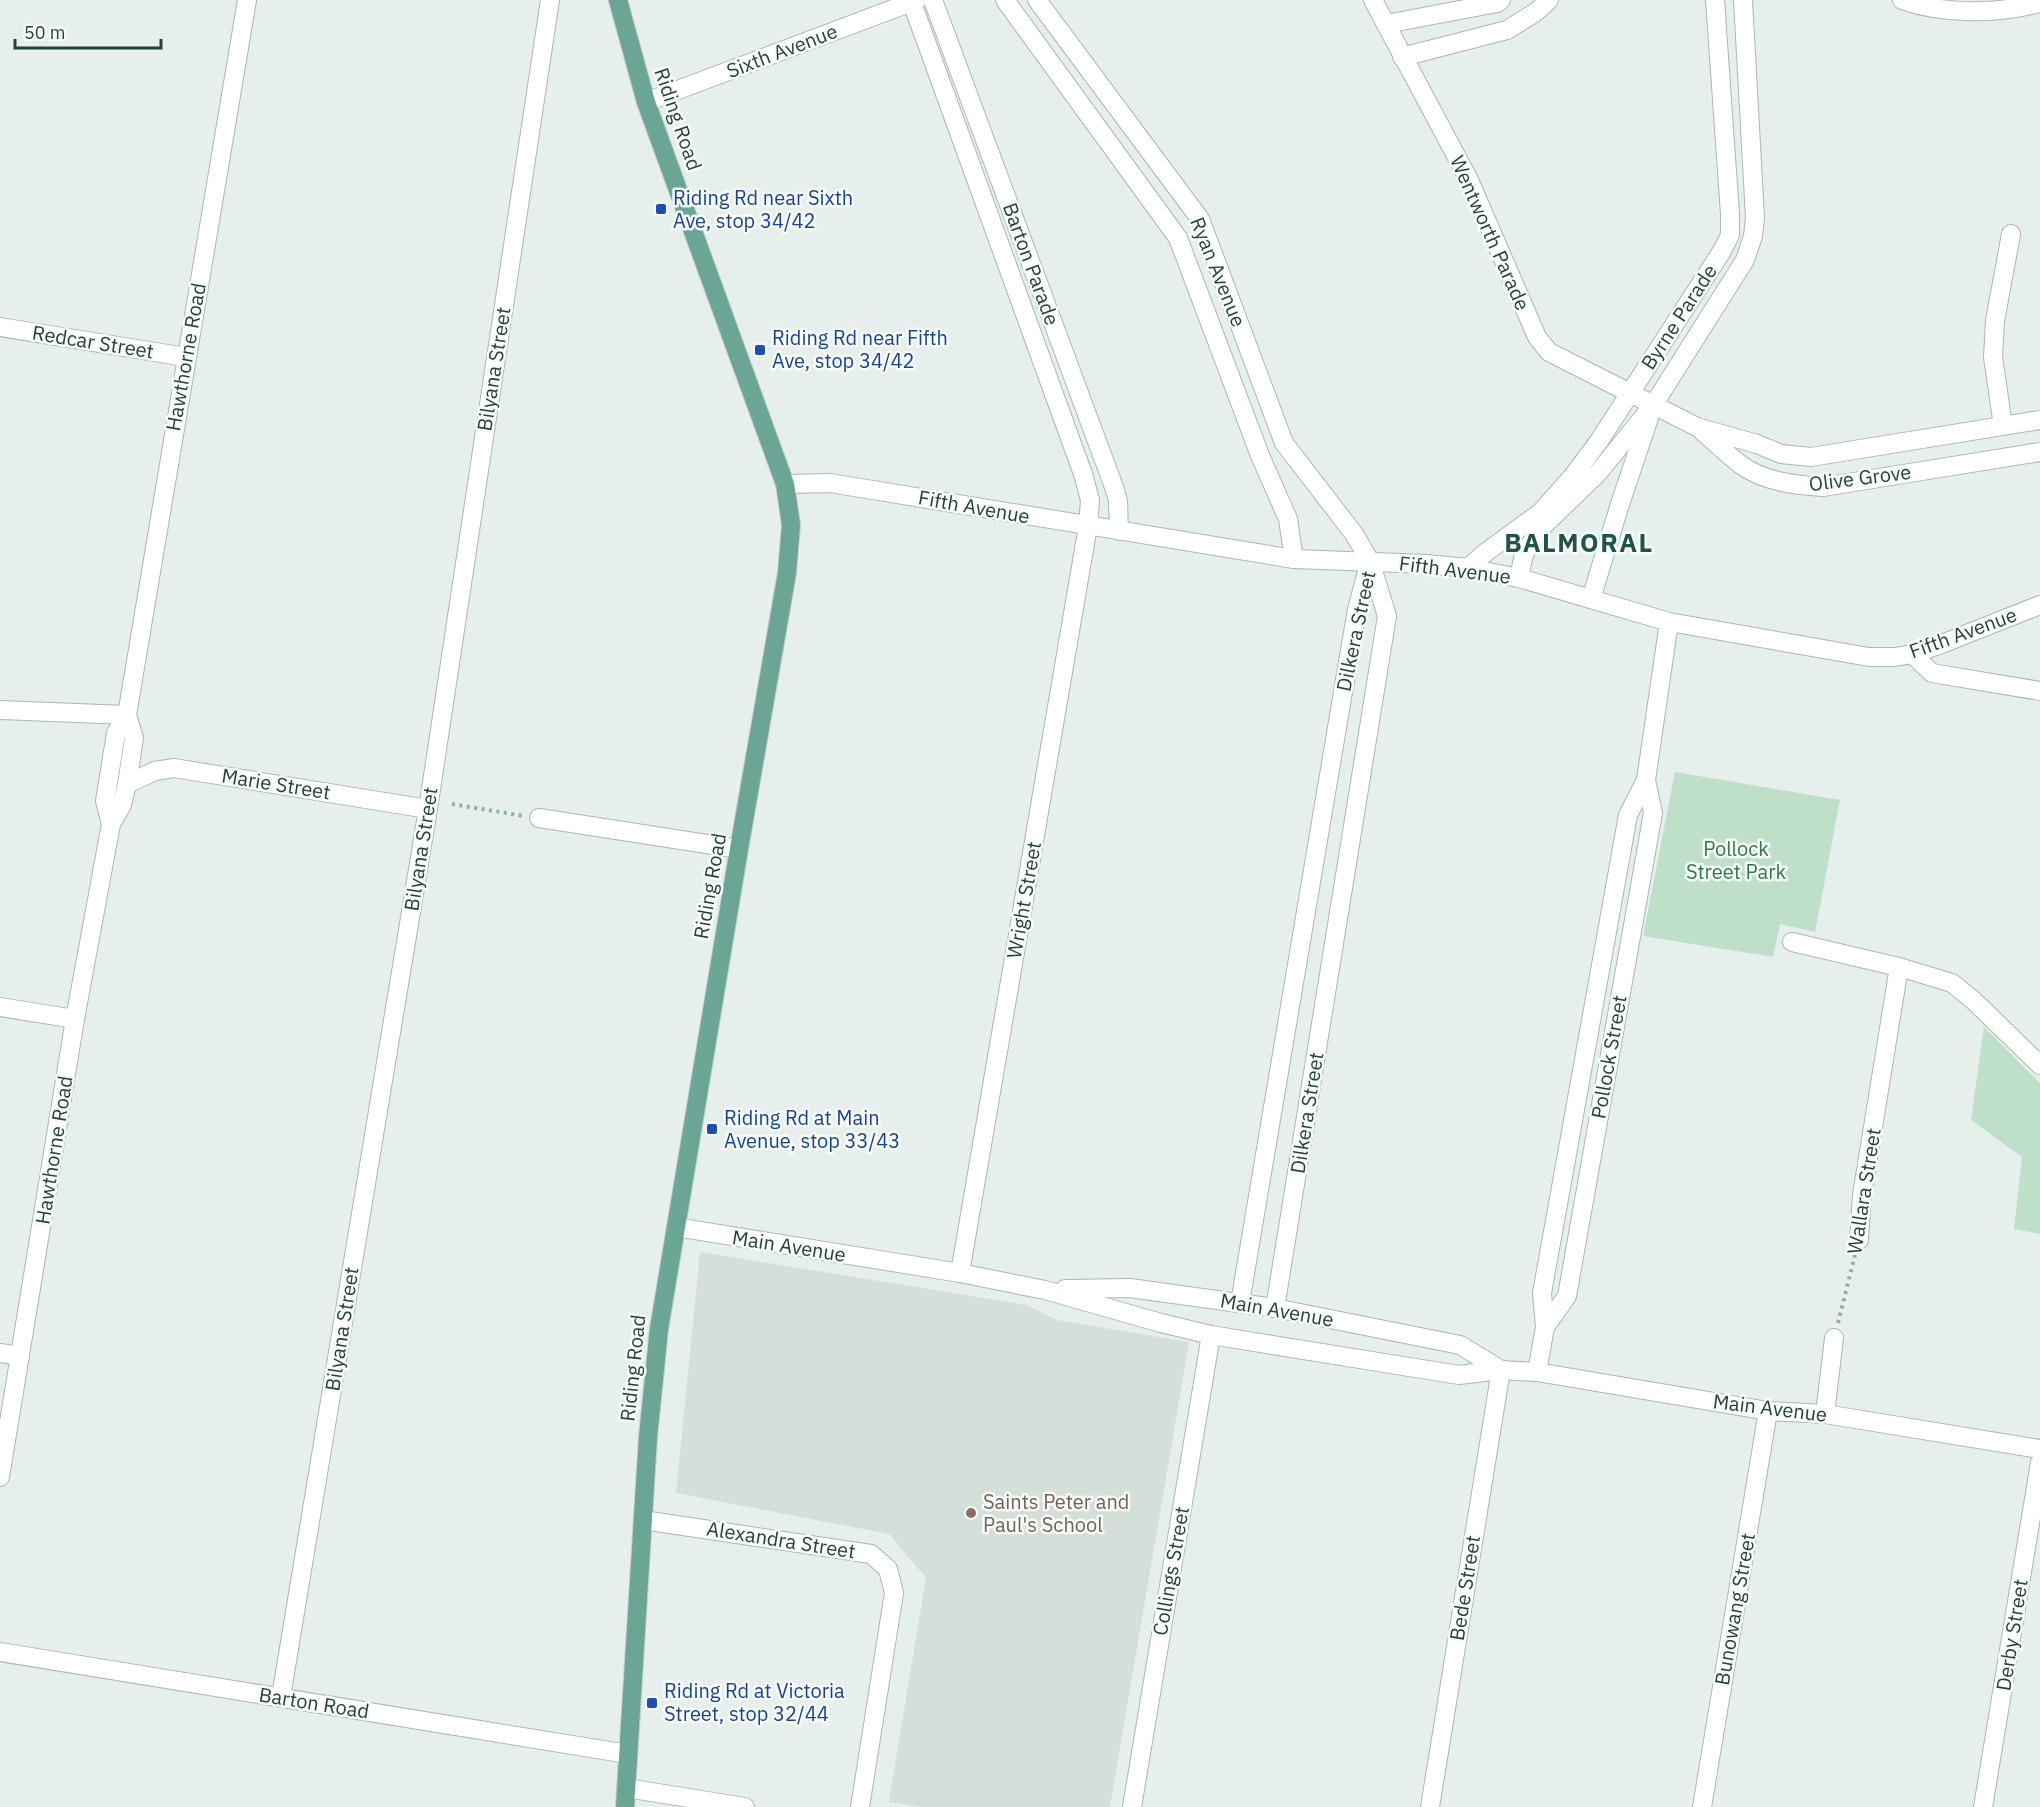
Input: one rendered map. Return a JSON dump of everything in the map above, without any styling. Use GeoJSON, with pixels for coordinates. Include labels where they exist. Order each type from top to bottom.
{"type":"FeatureCollection","features":[{"type":"Feature","properties":{"kind":"main road","name":"Riding Road"},"geometry":{"type":"LineString","coordinates":[[618,0],[646,102],[785,484],[791,525],[787,573],[659,1329],[648,1437],[625,1807]]}},
{"type":"Feature","properties":{"kind":"street","name":"Hawthorne Road"},"geometry":{"type":"LineString","coordinates":[[111,824],[105,801],[116,733],[127,715],[247,0]]}},
{"type":"Feature","properties":{"kind":"street","name":"Bilyana Street"},"geometry":{"type":"LineString","coordinates":[[281,1697],[428,809],[550,0]]}},
{"type":"Feature","properties":{"kind":"street","name":"Barton Parade"},"geometry":{"type":"LineString","coordinates":[[933,0],[1114,487],[1118,501],[1119,531]]}},
{"type":"Feature","properties":{"kind":"street","name":"Ryan Avenue"},"geometry":{"type":"LineString","coordinates":[[1005,0],[1178,238],[1261,458],[1288,519],[1294,560]]}},
{"type":"Feature","properties":{"kind":"street","name":"Ryan Avenue"},"geometry":{"type":"LineString","coordinates":[[1037,0],[1200,219],[1284,443],[1354,534],[1370,561]]}},
{"type":"Feature","properties":{"kind":"street"},"geometry":{"type":"LineString","coordinates":[[1375,8],[1497,3],[1501,0]]}},
{"type":"Feature","properties":{"kind":"street"},"geometry":{"type":"LineString","coordinates":[[1402,57],[1507,30],[1536,12],[1549,0]]}},
{"type":"Feature","properties":{"kind":"street","name":"Byrne Parade"},"geometry":{"type":"LineString","coordinates":[[1468,568],[1541,512],[1573,476],[1599,441],[1722,251],[1730,235],[1714,0]]}},
{"type":"Feature","properties":{"kind":"street","name":"Byrne Parade"},"geometry":{"type":"LineString","coordinates":[[1519,578],[1524,554],[1540,530],[1598,473],[1654,404],[1745,260],[1753,236],[1755,218],[1743,0]]}},
{"type":"Feature","properties":{"kind":"street"},"geometry":{"type":"LineString","coordinates":[[1902,0],[1924,8],[1994,12],[2040,3]]}},
{"type":"Feature","properties":{"kind":"street","name":"Sixth Avenue"},"geometry":{"type":"LineString","coordinates":[[646,102],[913,1]]}},
{"type":"Feature","properties":{"kind":"street","name":"Barton Parade"},"geometry":{"type":"LineString","coordinates":[[913,1],[1083,474],[1090,500],[1088,526]]}},
{"type":"Feature","properties":{"kind":"street","name":"Wentworth Parade"},"geometry":{"type":"LineString","coordinates":[[1375,8],[1469,180],[1537,337],[1549,352],[1654,404]]}},
{"type":"Feature","properties":{"kind":"street"},"geometry":{"type":"LineString","coordinates":[[2003,426],[1993,357],[1995,321],[2011,234]]}},
{"type":"Feature","properties":{"kind":"street","name":"Redcar Street"},"geometry":{"type":"LineString","coordinates":[[0,327],[186,357]]}},
{"type":"Feature","properties":{"kind":"street","name":"Byrne Parade"},"geometry":{"type":"LineString","coordinates":[[1591,599],[1654,404]]}},
{"type":"Feature","properties":{"kind":"street","name":"Olive Grove"},"geometry":{"type":"LineString","coordinates":[[1654,404],[1697,427],[1757,444],[1781,454],[1811,457],[2040,420]]}},
{"type":"Feature","properties":{"kind":"street","name":"Olive Grove"},"geometry":{"type":"LineString","coordinates":[[1697,427],[1742,466],[1764,477],[1804,486],[1823,487],[2040,452]]}},
{"type":"Feature","properties":{"kind":"street","name":"Fifth Avenue"},"geometry":{"type":"LineString","coordinates":[[785,484],[830,483],[1294,560],[1370,561],[1468,568],[1519,578],[1670,622],[1869,657],[1895,657],[1912,654],[2040,605]]}},
{"type":"Feature","properties":{"kind":"street","name":"Wright Street"},"geometry":{"type":"LineString","coordinates":[[960,1273],[1088,526]]}},
{"type":"Feature","properties":{"kind":"street","name":"Dilkera Street"},"geometry":{"type":"LineString","coordinates":[[1240,1303],[1357,609],[1370,561]]}},
{"type":"Feature","properties":{"kind":"street","name":"Dilkera Street"},"geometry":{"type":"LineString","coordinates":[[1275,1308],[1387,616],[1370,561]]}},
{"type":"Feature","properties":{"kind":"street","name":"Pollock Street"},"geometry":{"type":"LineString","coordinates":[[1537,1372],[1545,1328],[1542,1293],[1628,815],[1646,780],[1670,622]]}},
{"type":"Feature","properties":{"kind":"street"},"geometry":{"type":"LineString","coordinates":[[1912,654],[1932,673],[2040,691]]}},
{"type":"Feature","properties":{"kind":"street"},"geometry":{"type":"LineString","coordinates":[[0,710],[127,715]]}},
{"type":"Feature","properties":{"kind":"street","name":"Hawthorne Road"},"geometry":{"type":"LineString","coordinates":[[0,1477],[75,1019],[111,824],[122,805],[127,784],[134,738],[127,715]]}},
{"type":"Feature","properties":{"kind":"street","name":"Marie Street"},"geometry":{"type":"LineString","coordinates":[[127,784],[155,771],[174,768],[428,809]]}},
{"type":"Feature","properties":{"kind":"street","name":"Pollock Street"},"geometry":{"type":"LineString","coordinates":[[1545,1328],[1567,1296],[1653,813],[1646,780]]}},
{"type":"Feature","properties":{"kind":"street"},"geometry":{"type":"LineString","coordinates":[[539,818],[739,849]]}},
{"type":"Feature","properties":{"kind":"street"},"geometry":{"type":"LineString","coordinates":[[1792,942],[1899,967],[1952,983],[1973,1000],[2040,1065]]}},
{"type":"Feature","properties":{"kind":"street","name":"Wallara Street"},"geometry":{"type":"LineString","coordinates":[[1859,1240],[1862,1195],[1899,967]]}},
{"type":"Feature","properties":{"kind":"street"},"geometry":{"type":"LineString","coordinates":[[0,1007],[75,1019]]}},
{"type":"Feature","properties":{"kind":"street","name":"Main Avenue"},"geometry":{"type":"LineString","coordinates":[[676,1227],[960,1273],[1045,1290],[1211,1335],[1459,1375],[1501,1370],[1537,1372],[1768,1411],[1825,1414],[2040,1449]]}},
{"type":"Feature","properties":{"kind":"street","name":"Main Avenue"},"geometry":{"type":"LineString","coordinates":[[1045,1290],[1130,1288],[1275,1308],[1460,1346],[1501,1370]]}},
{"type":"Feature","properties":{"kind":"street","name":"Collings Street"},"geometry":{"type":"LineString","coordinates":[[1132,1807],[1211,1335]]}},
{"type":"Feature","properties":{"kind":"street"},"geometry":{"type":"LineString","coordinates":[[1825,1414],[1834,1338]]}},
{"type":"Feature","properties":{"kind":"street"},"geometry":{"type":"LineString","coordinates":[[0,1353],[20,1356]]}},
{"type":"Feature","properties":{"kind":"street","name":"Bede Street"},"geometry":{"type":"LineString","coordinates":[[1430,1807],[1501,1370]]}},
{"type":"Feature","properties":{"kind":"street","name":"Bunowang Street"},"geometry":{"type":"LineString","coordinates":[[1702,1807],[1768,1411]]}},
{"type":"Feature","properties":{"kind":"street","name":"Derby Street"},"geometry":{"type":"LineString","coordinates":[[1983,1807],[2040,1463]]}},
{"type":"Feature","properties":{"kind":"street","name":"Alexandra Street"},"geometry":{"type":"LineString","coordinates":[[643,1520],[871,1554],[888,1569],[894,1593],[860,1807]]}},
{"type":"Feature","properties":{"kind":"street","name":"Barton Road"},"geometry":{"type":"LineString","coordinates":[[0,1652],[628,1754]]}},
{"type":"Feature","properties":{"kind":"street"},"geometry":{"type":"LineString","coordinates":[[626,1788],[745,1807]]}},
{"type":"Feature","properties":{"kind":"path"},"geometry":{"type":"LineString","coordinates":[[452,804],[539,818]]}},
{"type":"Feature","properties":{"kind":"path","name":"Wallara Street"},"geometry":{"type":"LineString","coordinates":[[1834,1338],[1859,1240]]}},
{"type":"Feature","properties":{"kind":"shaded area","name":"Saints Peter and Paul's School"},"geometry":{"type":"Polygon","coordinates":[[[700,1252],[1027,1305],[1057,1320],[1189,1342],[1110,1807],[921,1807],[889,1802],[926,1578],[889,1534],[676,1493],[700,1252]]]}},
{"type":"Feature","properties":{"kind":"green space","name":"Pollock Street Park"},"geometry":{"type":"Polygon","coordinates":[[[1675,772],[1840,800],[1815,932],[1780,924],[1773,957],[1643,936],[1675,772]]]}},
{"type":"Feature","properties":{"kind":"green space"},"geometry":{"type":"Polygon","coordinates":[[[1984,1027],[2040,1083],[2040,1234],[2014,1229],[2022,1157],[1971,1120],[1984,1027]]]}},
{"type":"Feature","properties":{"kind":"place","name":"Riding Rd near Sixth Ave, stop 34/42"},"geometry":{"type":"Point","coordinates":[661,209]}},
{"type":"Feature","properties":{"kind":"place","name":"Riding Rd near Fifth Ave, stop 34/42"},"geometry":{"type":"Point","coordinates":[760,350]}},
{"type":"Feature","properties":{"kind":"place","name":"Riding Rd at Main Avenue, stop 33/43"},"geometry":{"type":"Point","coordinates":[712,1129]}},
{"type":"Feature","properties":{"kind":"place","name":"Saints Peter and Paul's School"},"geometry":{"type":"Point","coordinates":[971,1513]}},
{"type":"Feature","properties":{"kind":"place","name":"Riding Rd at Victoria Street, stop 32/44"},"geometry":{"type":"Point","coordinates":[652,1703]}},
{"type":"Feature","properties":{"kind":"district","name":"BALMORAL"},"geometry":{"type":"Point","coordinates":[1579,543]}}]}
